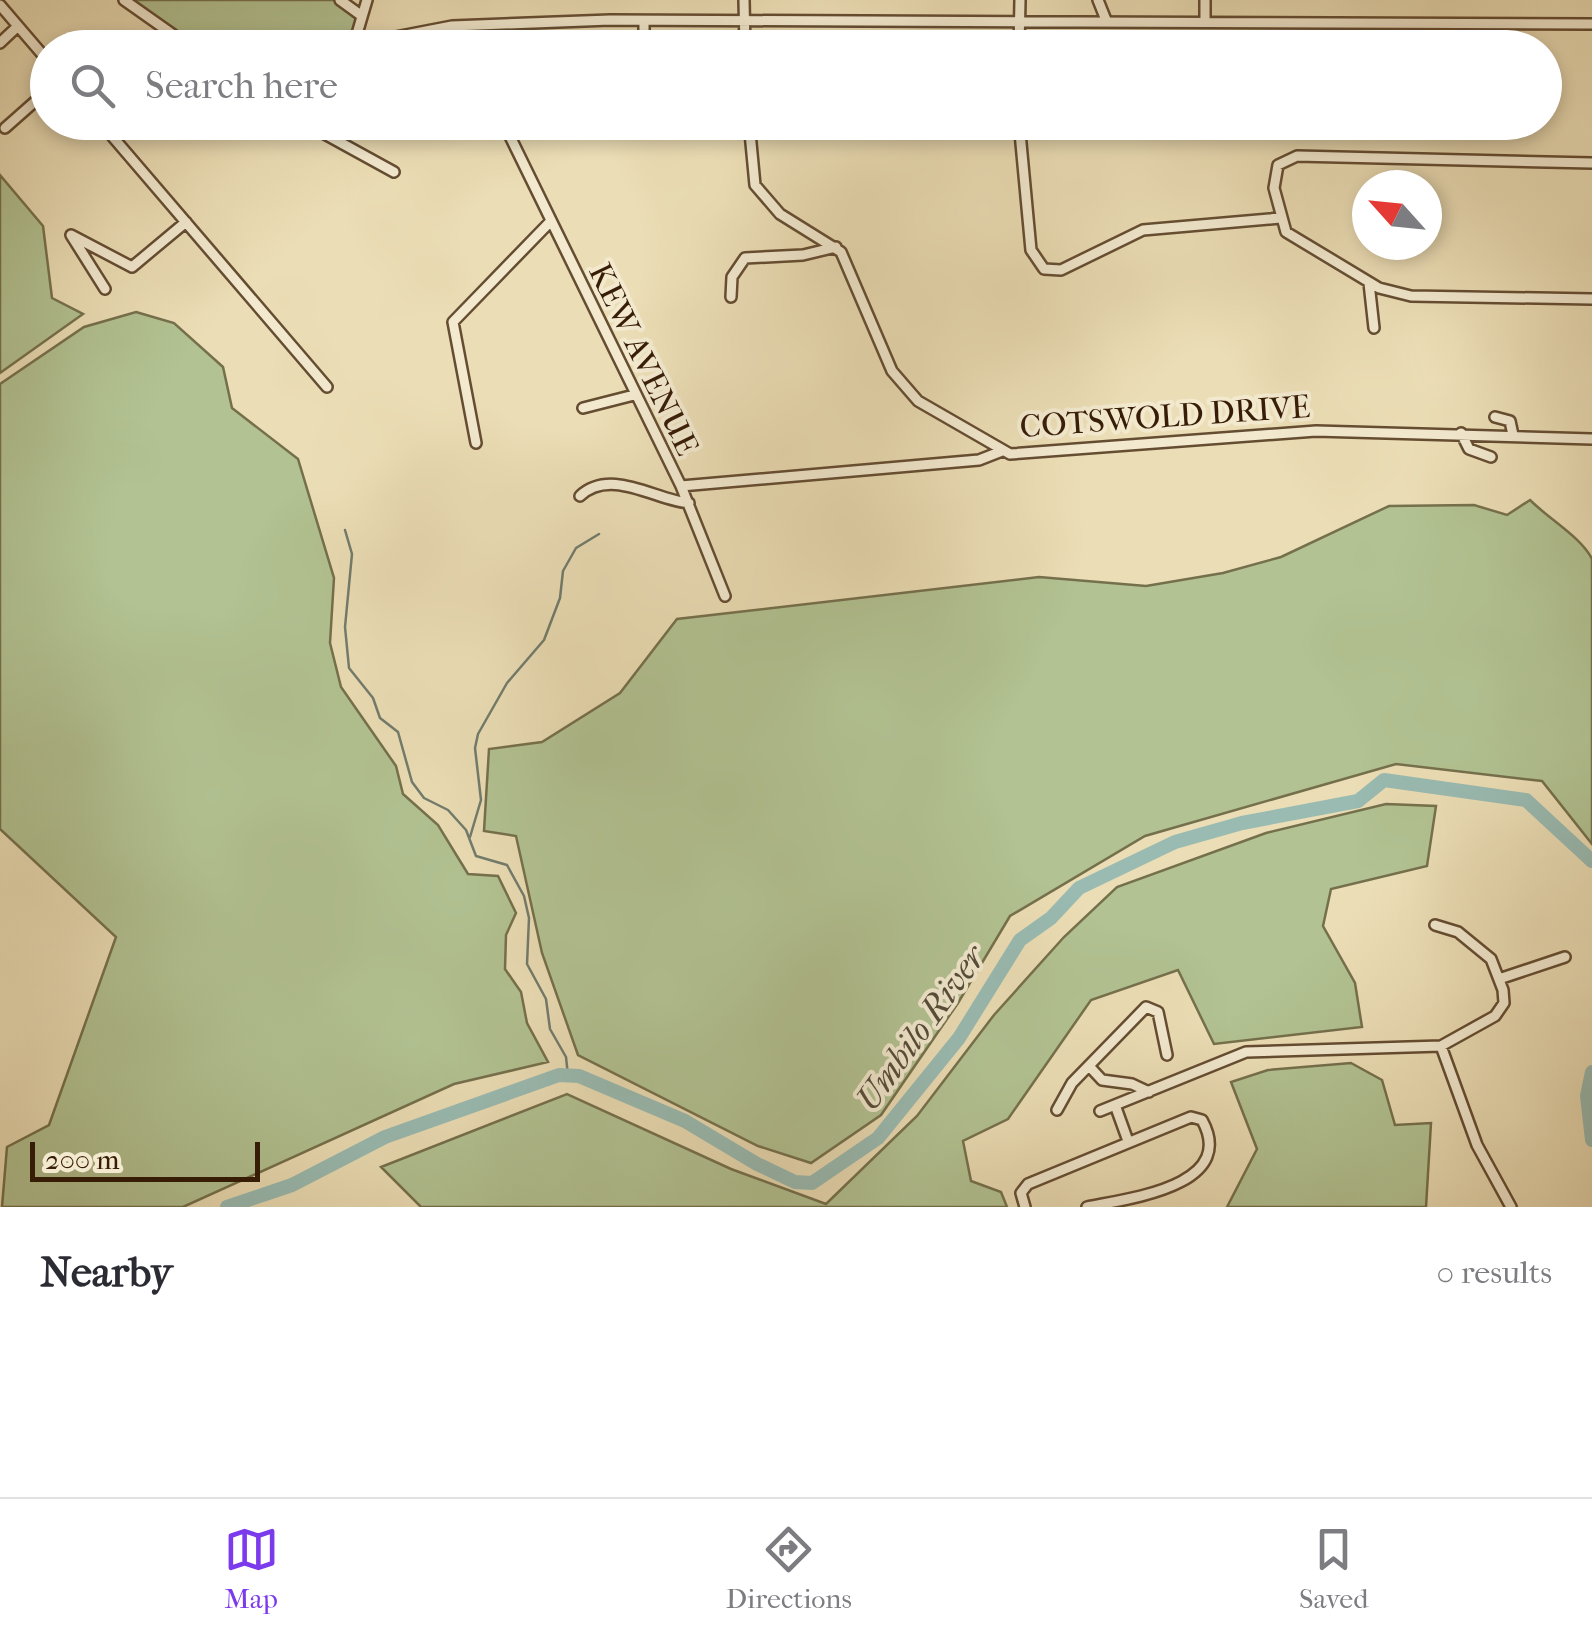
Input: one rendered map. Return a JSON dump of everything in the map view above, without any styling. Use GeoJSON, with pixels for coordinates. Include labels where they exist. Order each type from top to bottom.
{"type":"FeatureCollection","features":[{"type":"Feature","properties":{"kind":"street"},"geometry":{"type":"LineString","coordinates":[[124,0],[166,30]]}},
{"type":"Feature","properties":{"kind":"street"},"geometry":{"type":"LineString","coordinates":[[340,0],[362,16]]}},
{"type":"Feature","properties":{"kind":"street"},"geometry":{"type":"LineString","coordinates":[[358,30],[367,0]]}},
{"type":"Feature","properties":{"kind":"street"},"geometry":{"type":"LineString","coordinates":[[744,0],[744,30]]}},
{"type":"Feature","properties":{"kind":"street"},"geometry":{"type":"LineString","coordinates":[[1019,30],[1020,0]]}},
{"type":"Feature","properties":{"kind":"street"},"geometry":{"type":"LineString","coordinates":[[1098,0],[1106,20]]}},
{"type":"Feature","properties":{"kind":"street"},"geometry":{"type":"LineString","coordinates":[[1205,0],[1205,20]]}},
{"type":"Feature","properties":{"kind":"street"},"geometry":{"type":"LineString","coordinates":[[0,5],[30,40]]}},
{"type":"Feature","properties":{"kind":"street"},"geometry":{"type":"LineString","coordinates":[[644,21],[644,30]]}},
{"type":"Feature","properties":{"kind":"street"},"geometry":{"type":"LineString","coordinates":[[430,30],[452,26],[644,21],[1592,24]]}},
{"type":"Feature","properties":{"kind":"street"},"geometry":{"type":"LineString","coordinates":[[0,42],[18,26]]}},
{"type":"Feature","properties":{"kind":"street"},"geometry":{"type":"LineString","coordinates":[[452,26],[454,30]]}},
{"type":"Feature","properties":{"kind":"street"},"geometry":{"type":"LineString","coordinates":[[5,128],[30,106]]}},
{"type":"Feature","properties":{"kind":"street"},"geometry":{"type":"LineString","coordinates":[[115,140],[327,387]]}},
{"type":"Feature","properties":{"kind":"street"},"geometry":{"type":"LineString","coordinates":[[336,140],[394,172]]}},
{"type":"Feature","properties":{"kind":"street","name":"KEW AVENUE"},"geometry":{"type":"LineString","coordinates":[[511,140],[681,486],[979,460],[1002,451]]}},
{"type":"Feature","properties":{"kind":"street"},"geometry":{"type":"LineString","coordinates":[[750,140],[752,174],[761,195],[780,214],[836,247]]}},
{"type":"Feature","properties":{"kind":"street"},"geometry":{"type":"LineString","coordinates":[[1022,140],[1032,250],[1044,269],[1061,270],[1143,230],[1280,218]]}},
{"type":"Feature","properties":{"kind":"street"},"geometry":{"type":"LineString","coordinates":[[1592,163],[1297,156],[1275,172],[1280,218],[1294,239],[1369,283],[1412,296],[1592,298]]}},
{"type":"Feature","properties":{"kind":"street"},"geometry":{"type":"LineString","coordinates":[[105,289],[71,235],[132,267],[186,222]]}},
{"type":"Feature","properties":{"kind":"street"},"geometry":{"type":"LineString","coordinates":[[476,443],[453,322],[550,222]]}},
{"type":"Feature","properties":{"kind":"street"},"geometry":{"type":"LineString","coordinates":[[731,297],[735,268],[745,258],[803,255],[836,247]]}},
{"type":"Feature","properties":{"kind":"street","name":"COTSWOLD DRIVE"},"geometry":{"type":"LineString","coordinates":[[836,247],[850,266],[892,371],[904,388],[1002,451],[1046,454],[1316,430],[1592,439]]}},
{"type":"Feature","properties":{"kind":"street"},"geometry":{"type":"LineString","coordinates":[[1369,283],[1374,328]]}},
{"type":"Feature","properties":{"kind":"street"},"geometry":{"type":"LineString","coordinates":[[583,408],[634,396]]}},
{"type":"Feature","properties":{"kind":"street"},"geometry":{"type":"LineString","coordinates":[[1495,417],[1510,421],[1512,435]]}},
{"type":"Feature","properties":{"kind":"street"},"geometry":{"type":"LineString","coordinates":[[1461,433],[1470,449],[1491,457]]}},
{"type":"Feature","properties":{"kind":"street"},"geometry":{"type":"LineString","coordinates":[[580,496],[592,488],[616,485],[689,503]]}},
{"type":"Feature","properties":{"kind":"street"},"geometry":{"type":"LineString","coordinates":[[681,486],[726,596]]}},
{"type":"Feature","properties":{"kind":"street"},"geometry":{"type":"LineString","coordinates":[[1100,1112],[1256,1050],[1441,1046],[1500,1012],[1500,980],[1490,960],[1472,941],[1435,925]]}},
{"type":"Feature","properties":{"kind":"street"},"geometry":{"type":"LineString","coordinates":[[1500,980],[1565,957]]}},
{"type":"Feature","properties":{"kind":"street"},"geometry":{"type":"LineString","coordinates":[[1057,1110],[1066,1090],[1146,1007],[1158,1012],[1167,1055]]}},
{"type":"Feature","properties":{"kind":"street"},"geometry":{"type":"LineString","coordinates":[[1441,1046],[1477,1145],[1512,1207]]}},
{"type":"Feature","properties":{"kind":"street"},"geometry":{"type":"LineString","coordinates":[[1089,1066],[1108,1082],[1132,1084],[1150,1092]]}},
{"type":"Feature","properties":{"kind":"street"},"geometry":{"type":"LineString","coordinates":[[1116,1105],[1128,1141]]}},
{"type":"Feature","properties":{"kind":"street"},"geometry":{"type":"LineString","coordinates":[[1025,1207],[1020,1198],[1028,1184],[1191,1117],[1202,1120],[1208,1132],[1203,1161],[1179,1186],[1087,1207]]}},
{"type":"Feature","properties":{"kind":"green space"},"geometry":{"type":"Polygon","coordinates":[[[126,0],[349,0],[358,14],[356,30],[165,30],[126,0]]]}},
{"type":"Feature","properties":{"kind":"green space"},"geometry":{"type":"Polygon","coordinates":[[[0,175],[43,226],[52,298],[83,314],[0,373],[0,175]]]}},
{"type":"Feature","properties":{"kind":"green space"},"geometry":{"type":"Polygon","coordinates":[[[136,312],[174,323],[223,367],[232,408],[298,459],[334,578],[330,643],[341,687],[396,766],[403,794],[438,825],[468,874],[498,876],[516,913],[506,935],[505,969],[521,992],[527,1023],[548,1062],[454,1084],[183,1207],[2,1207],[7,1147],[49,1125],[116,937],[0,829],[0,384],[84,327],[136,312]]]}},
{"type":"Feature","properties":{"kind":"green space"},"geometry":{"type":"Polygon","coordinates":[[[1530,500],[1573,536],[1592,559],[1592,844],[1542,781],[1396,764],[1145,836],[1010,916],[958,1003],[881,1115],[811,1163],[758,1146],[578,1055],[542,953],[516,836],[484,831],[489,749],[542,742],[620,693],[677,619],[1039,577],[1146,586],[1223,573],[1281,557],[1389,506],[1474,505],[1507,515],[1530,500]]]}},
{"type":"Feature","properties":{"kind":"green space"},"geometry":{"type":"Polygon","coordinates":[[[1386,804],[1436,806],[1427,866],[1331,889],[1323,926],[1355,983],[1362,1027],[1214,1044],[1178,970],[1091,1000],[1008,1119],[963,1141],[971,1181],[1001,1192],[1007,1207],[421,1207],[381,1167],[567,1094],[731,1169],[826,1204],[917,1116],[994,1015],[1064,937],[1117,887],[1266,833],[1386,804]]]}},
{"type":"Feature","properties":{"kind":"green space"},"geometry":{"type":"Polygon","coordinates":[[[1351,1063],[1382,1080],[1395,1125],[1431,1123],[1426,1207],[1227,1207],[1257,1149],[1231,1082],[1268,1070],[1351,1063]]]}},
{"type":"Feature","properties":{"kind":"waterway"},"geometry":{"type":"LineString","coordinates":[[345,530],[352,554],[345,627],[349,668],[373,698],[380,718],[398,732],[412,782],[424,798],[448,810],[466,830],[476,856],[507,865],[524,896],[529,918],[527,964],[546,999],[550,1029],[566,1057],[568,1076]]}},
{"type":"Feature","properties":{"kind":"waterway"},"geometry":{"type":"LineString","coordinates":[[470,837],[481,800],[475,748],[478,734],[507,683],[544,640],[560,598],[563,571],[576,548],[599,534]]}},
{"type":"Feature","properties":{"kind":"waterway","name":"Umbilo River"},"geometry":{"type":"LineString","coordinates":[[227,1207],[292,1185],[385,1137],[559,1075],[579,1076],[685,1121],[757,1164],[795,1182],[812,1183],[878,1138],[959,1038],[1020,940],[1051,918],[1079,888],[1175,842],[1242,823],[1358,801],[1384,780],[1526,800],[1592,861]]}},
{"type":"Feature","properties":{"kind":"waterway","name":"Umbilo River"},"geometry":{"type":"LineString","coordinates":[[1592,1072],[1587,1096],[1592,1140]]}}]}
